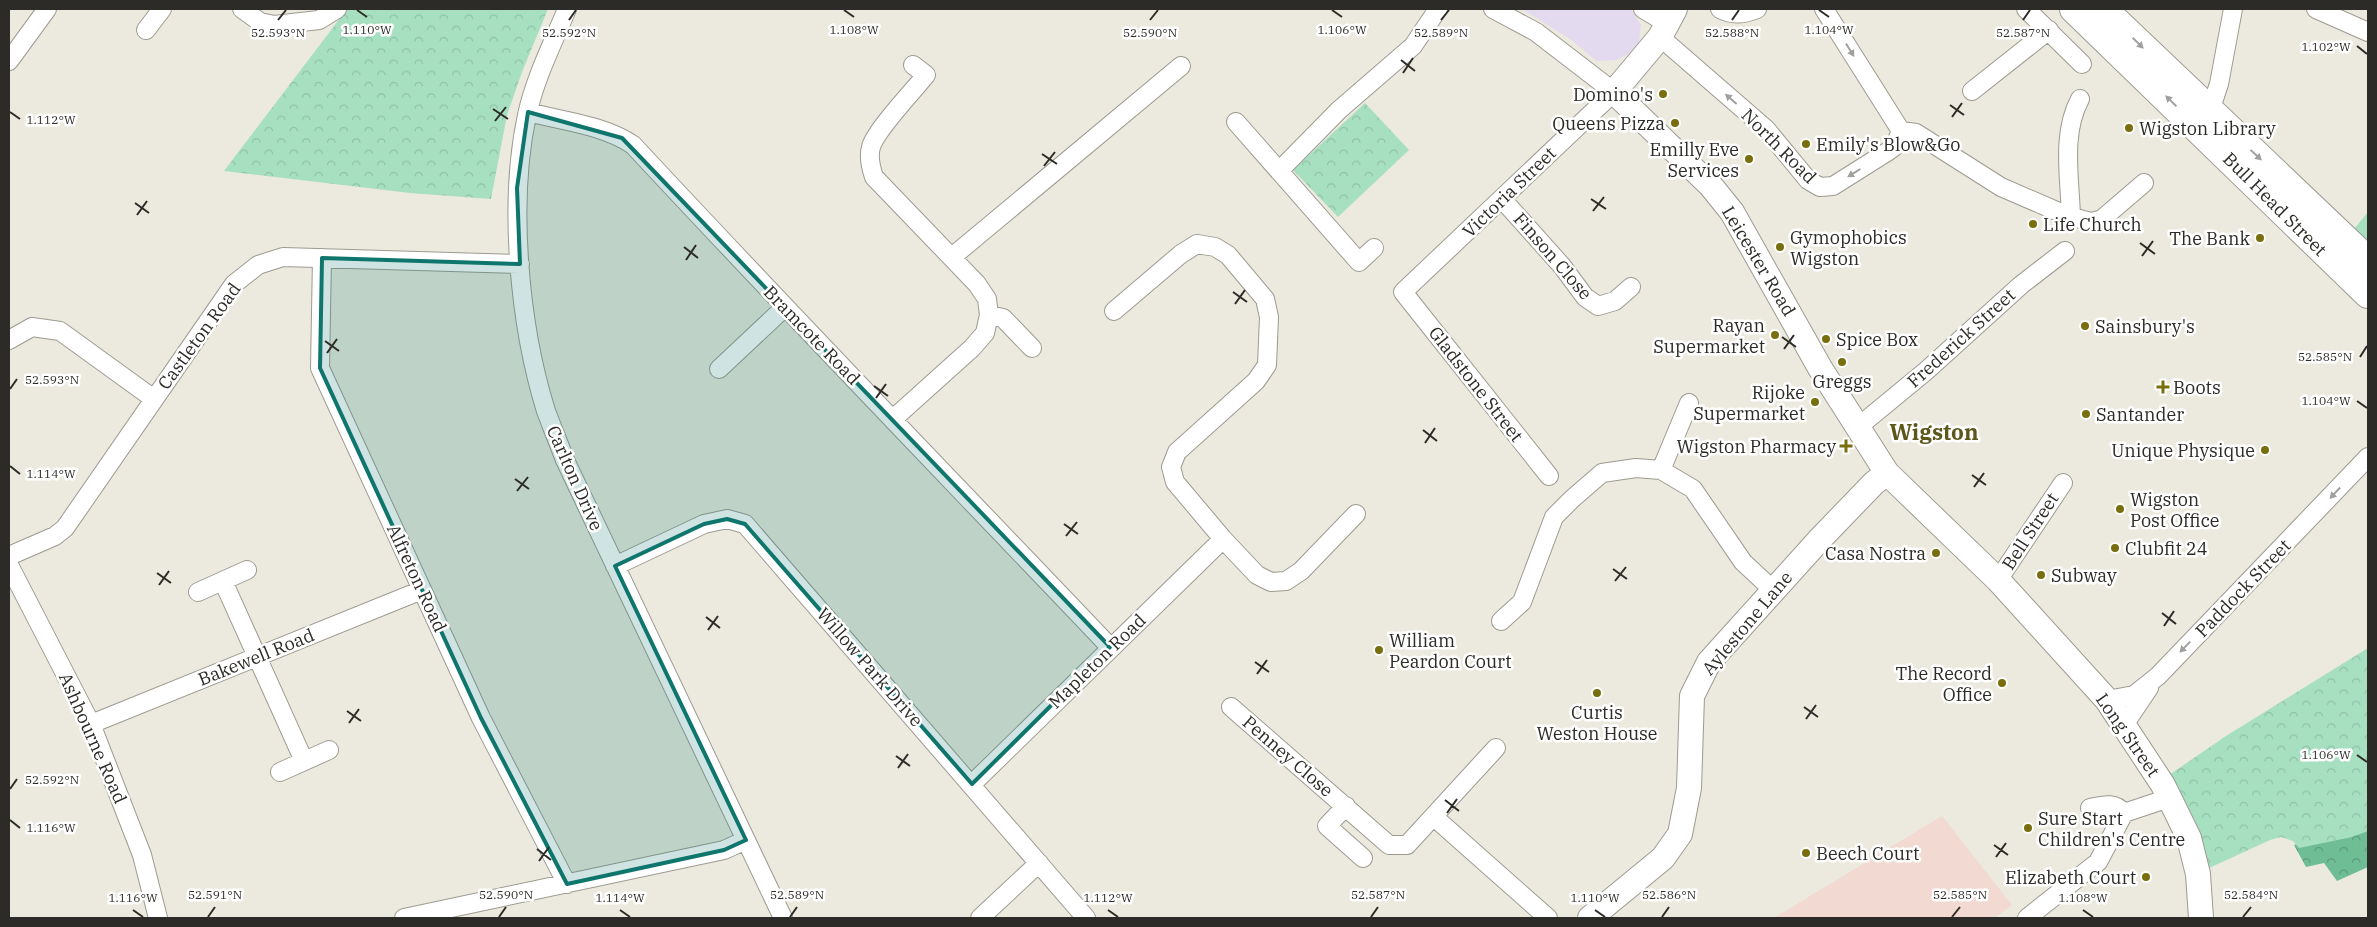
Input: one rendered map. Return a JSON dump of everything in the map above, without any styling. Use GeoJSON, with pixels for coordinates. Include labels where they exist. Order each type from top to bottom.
{"type":"FeatureCollection","features":[{"type":"Feature","properties":{"kind":"main road","name":"Bull Head Street"},"geometry":{"type":"LineString","coordinates":[[2074,9],[2368,294]]}},
{"type":"Feature","properties":{"kind":"main road","name":"Bull Head Street"},"geometry":{"type":"LineString","coordinates":[[2103,9],[2368,261]]}},
{"type":"Feature","properties":{"kind":"main road"},"geometry":{"type":"LineString","coordinates":[[1614,92],[1667,23]]}},
{"type":"Feature","properties":{"kind":"main road","name":"Leicester Road"},"geometry":{"type":"LineString","coordinates":[[1614,92],[1711,186],[1732,212],[1820,368],[1887,473],[1998,580]]}},
{"type":"Feature","properties":{"kind":"main road","name":"Aylestone Lane"},"geometry":{"type":"LineString","coordinates":[[1590,918],[1663,858],[1680,834],[1689,788],[1692,696],[1708,662],[1874,483],[1887,473]]}},
{"type":"Feature","properties":{"kind":"main road","name":"Long Street"},"geometry":{"type":"LineString","coordinates":[[1998,580],[2107,700],[2169,798],[2192,847],[2198,874],[2201,918]]}},
{"type":"Feature","properties":{"kind":"street"},"geometry":{"type":"LineString","coordinates":[[9,61],[47,9]]}},
{"type":"Feature","properties":{"kind":"street"},"geometry":{"type":"LineString","coordinates":[[146,30],[162,9]]}},
{"type":"Feature","properties":{"kind":"street"},"geometry":{"type":"LineString","coordinates":[[242,9],[260,22],[274,24],[319,20],[337,9]]}},
{"type":"Feature","properties":{"kind":"street","name":"Carlton Drive"},"geometry":{"type":"LineString","coordinates":[[568,9],[547,55],[528,112],[517,188],[520,264],[532,356],[546,410],[565,460],[783,918]]}},
{"type":"Feature","properties":{"kind":"street"},"geometry":{"type":"LineString","coordinates":[[1279,171],[1339,110],[1413,46],[1438,9]]}},
{"type":"Feature","properties":{"kind":"street","name":"Leicester Road"},"geometry":{"type":"LineString","coordinates":[[1493,9],[1543,37],[1614,92]]}},
{"type":"Feature","properties":{"kind":"street","name":"North Road"},"geometry":{"type":"LineString","coordinates":[[1643,9],[1667,23],[1766,129],[1808,180],[1820,187],[1833,186],[1887,152],[1894,146],[1901,131]]}},
{"type":"Feature","properties":{"kind":"street"},"geometry":{"type":"LineString","coordinates":[[1720,9],[1729,14],[1746,13],[1757,9]]}},
{"type":"Feature","properties":{"kind":"street"},"geometry":{"type":"LineString","coordinates":[[1824,9],[1901,131],[1916,133],[2001,187],[2071,217],[2093,215],[2102,219],[2144,182]]}},
{"type":"Feature","properties":{"kind":"street"},"geometry":{"type":"LineString","coordinates":[[2026,9],[2082,64]]}},
{"type":"Feature","properties":{"kind":"street"},"geometry":{"type":"LineString","coordinates":[[2210,111],[2219,84],[2233,9]]}},
{"type":"Feature","properties":{"kind":"street"},"geometry":{"type":"LineString","coordinates":[[2316,9],[2368,32]]}},
{"type":"Feature","properties":{"kind":"street"},"geometry":{"type":"LineString","coordinates":[[1972,91],[2048,30]]}},
{"type":"Feature","properties":{"kind":"street"},"geometry":{"type":"LineString","coordinates":[[952,257],[1181,66]]}},
{"type":"Feature","properties":{"kind":"street"},"geometry":{"type":"LineString","coordinates":[[893,419],[972,348],[985,333],[989,315],[987,299],[977,284],[874,177],[870,163],[871,146],[879,133],[925,75]]}},
{"type":"Feature","properties":{"kind":"street","name":"Victoria Street"},"geometry":{"type":"LineString","coordinates":[[1403,292],[1614,92]]}},
{"type":"Feature","properties":{"kind":"street"},"geometry":{"type":"LineString","coordinates":[[2071,217],[2069,132],[2072,114],[2080,99]]}},
{"type":"Feature","properties":{"kind":"street","name":"Bramcote Road"},"geometry":{"type":"LineString","coordinates":[[528,112],[608,132],[633,145],[784,308],[893,419],[1110,648]]}},
{"type":"Feature","properties":{"kind":"street"},"geometry":{"type":"LineString","coordinates":[[1236,122],[1359,262],[1374,248]]}},
{"type":"Feature","properties":{"kind":"street","name":"Finson Close"},"geometry":{"type":"LineString","coordinates":[[1502,199],[1562,266],[1584,297],[1598,306],[1615,301],[1631,287]]}},
{"type":"Feature","properties":{"kind":"street"},"geometry":{"type":"LineString","coordinates":[[1114,311],[1181,254],[1197,244],[1215,247],[1228,255],[1265,299],[1269,317],[1267,365],[1256,381],[1177,452],[1172,467],[1175,482],[1223,539],[1257,575],[1271,582],[1286,582],[1301,571],[1356,514]]}},
{"type":"Feature","properties":{"kind":"street","name":"Frederick Street"},"geometry":{"type":"LineString","coordinates":[[1858,426],[1926,371],[2041,258],[2065,251]]}},
{"type":"Feature","properties":{"kind":"street","name":"Castleton Road"},"geometry":{"type":"LineString","coordinates":[[9,556],[55,536],[65,528],[234,284],[258,265],[283,257],[520,264]]}},
{"type":"Feature","properties":{"kind":"street","name":"Alfreton Road"},"geometry":{"type":"LineString","coordinates":[[322,258],[320,368],[481,718],[567,884]]}},
{"type":"Feature","properties":{"kind":"street","name":"Gladstone Street"},"geometry":{"type":"LineString","coordinates":[[1403,292],[1549,476]]}},
{"type":"Feature","properties":{"kind":"street"},"geometry":{"type":"LineString","coordinates":[[719,369],[784,308]]}},
{"type":"Feature","properties":{"kind":"street"},"geometry":{"type":"LineString","coordinates":[[989,315],[1003,318],[1032,348]]}},
{"type":"Feature","properties":{"kind":"street"},"geometry":{"type":"LineString","coordinates":[[9,340],[32,327],[60,331],[154,399]]}},
{"type":"Feature","properties":{"kind":"street"},"geometry":{"type":"LineString","coordinates":[[1661,470],[1689,402]]}},
{"type":"Feature","properties":{"kind":"street","name":"Paddock Street"},"geometry":{"type":"LineString","coordinates":[[2107,700],[2134,695],[2158,676],[2368,457]]}},
{"type":"Feature","properties":{"kind":"street"},"geometry":{"type":"LineString","coordinates":[[1501,621],[1522,602],[1554,517],[1602,474],[1636,468],[1661,470],[1693,489],[1743,562],[1773,590]]}},
{"type":"Feature","properties":{"kind":"street","name":"Bell Street"},"geometry":{"type":"LineString","coordinates":[[1998,580],[2062,483]]}},
{"type":"Feature","properties":{"kind":"street","name":"Willow Park Drive"},"geometry":{"type":"LineString","coordinates":[[615,566],[704,524],[728,520],[745,524],[1086,918]]}},
{"type":"Feature","properties":{"kind":"street","name":"Mapleton Road"},"geometry":{"type":"LineString","coordinates":[[972,784],[1223,539]]}},
{"type":"Feature","properties":{"kind":"street","name":"Ashbourne Road"},"geometry":{"type":"LineString","coordinates":[[9,565],[90,724],[142,854],[158,918]]}},
{"type":"Feature","properties":{"kind":"street"},"geometry":{"type":"LineString","coordinates":[[198,592],[247,570]]}},
{"type":"Feature","properties":{"kind":"street"},"geometry":{"type":"LineString","coordinates":[[223,582],[304,761]]}},
{"type":"Feature","properties":{"kind":"street","name":"Bakewell Road"},"geometry":{"type":"LineString","coordinates":[[90,724],[422,590]]}},
{"type":"Feature","properties":{"kind":"street"},"geometry":{"type":"LineString","coordinates":[[2124,725],[2158,676]]}},
{"type":"Feature","properties":{"kind":"street","name":"Penney Close"},"geometry":{"type":"LineString","coordinates":[[1231,707],[1389,844],[1407,846],[1496,748]]}},
{"type":"Feature","properties":{"kind":"street"},"geometry":{"type":"LineString","coordinates":[[280,772],[328,750]]}},
{"type":"Feature","properties":{"kind":"street"},"geometry":{"type":"LineString","coordinates":[[2027,918],[2098,862],[2124,814],[2169,798]]}},
{"type":"Feature","properties":{"kind":"street"},"geometry":{"type":"LineString","coordinates":[[2090,808],[2108,805],[2119,807],[2124,814]]}},
{"type":"Feature","properties":{"kind":"street","name":"Penney Close"},"geometry":{"type":"LineString","coordinates":[[1346,806],[1327,826],[1363,858]]}},
{"type":"Feature","properties":{"kind":"street"},"geometry":{"type":"LineString","coordinates":[[1434,817],[1548,918]]}},
{"type":"Feature","properties":{"kind":"street"},"geometry":{"type":"LineString","coordinates":[[404,918],[724,850],[746,840]]}},
{"type":"Feature","properties":{"kind":"street"},"geometry":{"type":"LineString","coordinates":[[980,918],[1039,863]]}},
{"type":"Feature","properties":{"kind":"highlighted area"},"geometry":{"type":"Polygon","coordinates":[[[528,112],[622,138],[1110,647],[972,784],[745,524],[727,519],[704,524],[615,566],[746,840],[724,850],[567,884],[481,718],[320,368],[322,258],[520,264],[517,188],[528,112]]]}},
{"type":"Feature","properties":{"kind":"shaded area"},"geometry":{"type":"Polygon","coordinates":[[[1522,9],[1631,9],[1641,25],[1639,43],[1628,54],[1617,60],[1597,61],[1570,39],[1522,9]]]}},
{"type":"Feature","properties":{"kind":"shaded area"},"geometry":{"type":"Polygon","coordinates":[[[1942,816],[2012,905],[1995,918],[1774,918],[1942,816]]]}},
{"type":"Feature","properties":{"kind":"green space"},"geometry":{"type":"Polygon","coordinates":[[[347,9],[548,9],[522,72],[507,115],[491,199],[410,193],[224,171],[347,9]]]}},
{"type":"Feature","properties":{"kind":"green space"},"geometry":{"type":"Polygon","coordinates":[[[1365,103],[1409,150],[1338,217],[1293,170],[1365,103]]]}},
{"type":"Feature","properties":{"kind":"green space"},"geometry":{"type":"Polygon","coordinates":[[[2368,212],[2368,238],[2365,242],[2354,229],[2368,212]]]}},
{"type":"Feature","properties":{"kind":"green space"},"geometry":{"type":"Polygon","coordinates":[[[2368,648],[2368,831],[2352,837],[2299,848],[2293,841],[2281,837],[2270,840],[2207,869],[2169,775],[2226,736],[2368,648]]]}},
{"type":"Feature","properties":{"kind":"green space"},"geometry":{"type":"Polygon","coordinates":[[[2368,811],[2368,867],[2337,881],[2324,863],[2306,867],[2294,845],[2359,818],[2368,811]]]}},
{"type":"Feature","properties":{"kind":"place","name":"Domino's"},"geometry":{"type":"Point","coordinates":[1663,94]}},
{"type":"Feature","properties":{"kind":"place","name":"Queens Pizza"},"geometry":{"type":"Point","coordinates":[1675,123]}},
{"type":"Feature","properties":{"kind":"place","name":"Wigston Library"},"geometry":{"type":"Point","coordinates":[2129,128]}},
{"type":"Feature","properties":{"kind":"place","name":"Emily's Blow&Go"},"geometry":{"type":"Point","coordinates":[1806,144]}},
{"type":"Feature","properties":{"kind":"place","name":"Emilly Eve Services"},"geometry":{"type":"Point","coordinates":[1749,159]}},
{"type":"Feature","properties":{"kind":"place","name":"Life Church"},"geometry":{"type":"Point","coordinates":[2033,224]}},
{"type":"Feature","properties":{"kind":"place","name":"The Bank"},"geometry":{"type":"Point","coordinates":[2260,238]}},
{"type":"Feature","properties":{"kind":"place","name":"Gymophobics Wigston"},"geometry":{"type":"Point","coordinates":[1780,247]}},
{"type":"Feature","properties":{"kind":"place","name":"Sainsbury's"},"geometry":{"type":"Point","coordinates":[2085,326]}},
{"type":"Feature","properties":{"kind":"place","name":"Rayan Supermarket"},"geometry":{"type":"Point","coordinates":[1775,335]}},
{"type":"Feature","properties":{"kind":"place","name":"Spice Box"},"geometry":{"type":"Point","coordinates":[1826,339]}},
{"type":"Feature","properties":{"kind":"place","name":"Greggs"},"geometry":{"type":"Point","coordinates":[1842,362]}},
{"type":"Feature","properties":{"kind":"place","name":"Boots"},"geometry":{"type":"Point","coordinates":[2163,387]}},
{"type":"Feature","properties":{"kind":"place","name":"Rijoke Supermarket"},"geometry":{"type":"Point","coordinates":[1815,402]}},
{"type":"Feature","properties":{"kind":"place","name":"Santander"},"geometry":{"type":"Point","coordinates":[2086,414]}},
{"type":"Feature","properties":{"kind":"place","name":"Wigston Pharmacy"},"geometry":{"type":"Point","coordinates":[1846,446]}},
{"type":"Feature","properties":{"kind":"place","name":"Unique Physique"},"geometry":{"type":"Point","coordinates":[2265,450]}},
{"type":"Feature","properties":{"kind":"place","name":"Wigston Post Office"},"geometry":{"type":"Point","coordinates":[2120,509]}},
{"type":"Feature","properties":{"kind":"place","name":"Clubfit 24"},"geometry":{"type":"Point","coordinates":[2115,548]}},
{"type":"Feature","properties":{"kind":"place","name":"Casa Nostra"},"geometry":{"type":"Point","coordinates":[1936,553]}},
{"type":"Feature","properties":{"kind":"place","name":"Subway"},"geometry":{"type":"Point","coordinates":[2041,575]}},
{"type":"Feature","properties":{"kind":"place","name":"William Peardon Court"},"geometry":{"type":"Point","coordinates":[1379,650]}},
{"type":"Feature","properties":{"kind":"place","name":"The Record Office"},"geometry":{"type":"Point","coordinates":[2002,683]}},
{"type":"Feature","properties":{"kind":"place","name":"Curtis Weston House"},"geometry":{"type":"Point","coordinates":[1597,693]}},
{"type":"Feature","properties":{"kind":"place","name":"Sure Start Children's Centre"},"geometry":{"type":"Point","coordinates":[2028,828]}},
{"type":"Feature","properties":{"kind":"place","name":"Beech Court"},"geometry":{"type":"Point","coordinates":[1806,853]}},
{"type":"Feature","properties":{"kind":"place","name":"Elizabeth Court"},"geometry":{"type":"Point","coordinates":[2146,877]}},
{"type":"Feature","properties":{"kind":"district","name":"Wigston"},"geometry":{"type":"Point","coordinates":[1934,431]}}]}
